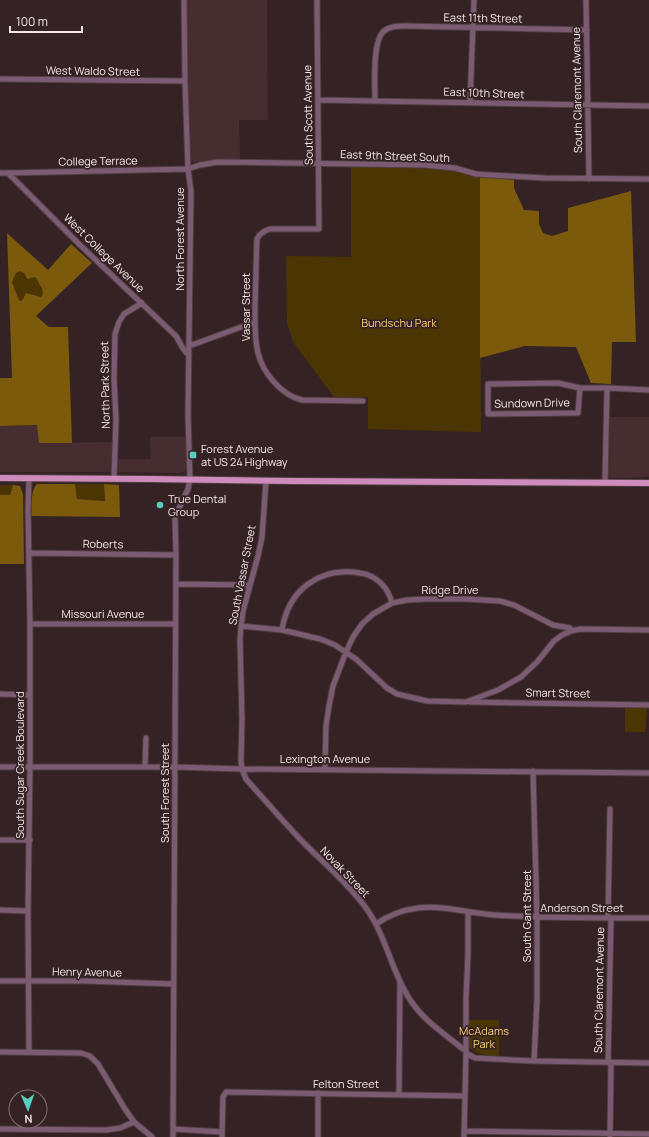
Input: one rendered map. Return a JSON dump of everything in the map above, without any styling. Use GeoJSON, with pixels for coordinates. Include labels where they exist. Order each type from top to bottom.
{"type":"FeatureCollection","features":[{"type":"Feature","properties":{"kind":"main road"},"geometry":{"type":"LineString","coordinates":[[0,478],[649,483]]}},
{"type":"Feature","properties":{"kind":"street","name":"North Forest Avenue"},"geometry":{"type":"LineString","coordinates":[[184,0],[188,169],[191,190],[188,415],[190,479]]}},
{"type":"Feature","properties":{"kind":"street","name":"South Scott Avenue"},"geometry":{"type":"LineString","coordinates":[[262,233],[270,229],[319,229],[317,0]]}},
{"type":"Feature","properties":{"kind":"street"},"geometry":{"type":"LineString","coordinates":[[470,102],[474,0]]}},
{"type":"Feature","properties":{"kind":"street","name":"South Claremont Avenue"},"geometry":{"type":"LineString","coordinates":[[586,0],[588,179]]}},
{"type":"Feature","properties":{"kind":"street","name":"East 11th Street"},"geometry":{"type":"LineString","coordinates":[[375,101],[376,52],[379,38],[385,30],[392,27],[405,26],[586,30]]}},
{"type":"Feature","properties":{"kind":"street","name":"West Waldo Street"},"geometry":{"type":"LineString","coordinates":[[0,79],[185,82]]}},
{"type":"Feature","properties":{"kind":"street","name":"East 10th Street"},"geometry":{"type":"LineString","coordinates":[[318,100],[649,106]]}},
{"type":"Feature","properties":{"kind":"street","name":"East 9th Street South"},"geometry":{"type":"LineString","coordinates":[[188,169],[218,162],[424,165],[455,168],[476,174],[490,175],[545,178],[649,179]]}},
{"type":"Feature","properties":{"kind":"street","name":"College Terrace"},"geometry":{"type":"LineString","coordinates":[[8,173],[188,169]]}},
{"type":"Feature","properties":{"kind":"street"},"geometry":{"type":"LineString","coordinates":[[0,173],[8,173]]}},
{"type":"Feature","properties":{"kind":"street","name":"West College Avenue"},"geometry":{"type":"LineString","coordinates":[[8,173],[80,245],[176,336],[186,353],[189,355]]}},
{"type":"Feature","properties":{"kind":"street","name":"Vassar Street"},"geometry":{"type":"LineString","coordinates":[[262,233],[257,239],[255,322],[256,344],[262,363],[271,378],[289,395],[302,400],[363,401]]}},
{"type":"Feature","properties":{"kind":"street","name":"North Park Street"},"geometry":{"type":"LineString","coordinates":[[114,478],[116,420],[114,378],[115,334],[118,324],[124,314],[142,303]]}},
{"type":"Feature","properties":{"kind":"street"},"geometry":{"type":"LineString","coordinates":[[189,346],[255,322]]}},
{"type":"Feature","properties":{"kind":"street","name":"Sundown Drive"},"geometry":{"type":"LineString","coordinates":[[580,388],[578,413],[488,414],[488,384],[558,383],[580,388],[649,390]]}},
{"type":"Feature","properties":{"kind":"street"},"geometry":{"type":"LineString","coordinates":[[605,483],[607,388]]}},
{"type":"Feature","properties":{"kind":"street","name":"South Sugar Creek Boulevard"},"geometry":{"type":"LineString","coordinates":[[29,478],[29,1052]]}},
{"type":"Feature","properties":{"kind":"street","name":"South Forest Street"},"geometry":{"type":"LineString","coordinates":[[173,1137],[176,584],[174,523],[175,515],[188,489],[190,479]]}},
{"type":"Feature","properties":{"kind":"street","name":"South Vassar Street"},"geometry":{"type":"LineString","coordinates":[[242,769],[241,626],[243,611],[262,537],[266,481]]}},
{"type":"Feature","properties":{"kind":"street","name":"Roberts"},"geometry":{"type":"LineString","coordinates":[[29,553],[176,555]]}},
{"type":"Feature","properties":{"kind":"street"},"geometry":{"type":"LineString","coordinates":[[282,630],[287,609],[297,595],[322,575],[330,573],[352,571],[373,577],[385,588],[392,603]]}},
{"type":"Feature","properties":{"kind":"street"},"geometry":{"type":"LineString","coordinates":[[176,584],[250,586]]}},
{"type":"Feature","properties":{"kind":"street","name":"Ridge Drive"},"geometry":{"type":"LineString","coordinates":[[325,769],[326,726],[329,706],[333,686],[346,652],[353,637],[362,624],[373,614],[392,603],[407,600],[426,599],[500,601],[514,606],[553,625],[570,628],[571,631]]}},
{"type":"Feature","properties":{"kind":"street","name":"Missouri Avenue"},"geometry":{"type":"LineString","coordinates":[[30,624],[175,624]]}},
{"type":"Feature","properties":{"kind":"street","name":"Smart Street"},"geometry":{"type":"LineString","coordinates":[[241,626],[282,630],[320,639],[346,652],[356,659],[387,688],[397,694],[427,701],[649,705]]}},
{"type":"Feature","properties":{"kind":"street"},"geometry":{"type":"LineString","coordinates":[[466,702],[498,690],[521,677],[554,641],[571,631],[580,629],[649,630]]}},
{"type":"Feature","properties":{"kind":"street"},"geometry":{"type":"LineString","coordinates":[[0,694],[30,695]]}},
{"type":"Feature","properties":{"kind":"street"},"geometry":{"type":"LineString","coordinates":[[145,767],[146,738]]}},
{"type":"Feature","properties":{"kind":"street","name":"Lexington Avenue"},"geometry":{"type":"LineString","coordinates":[[0,767],[175,767],[649,773]]}},
{"type":"Feature","properties":{"kind":"street","name":"Novak Street"},"geometry":{"type":"LineString","coordinates":[[242,769],[246,779],[298,838],[359,899],[367,910],[376,924],[400,980],[413,1005],[428,1020],[475,1058],[534,1061],[649,1063]]}},
{"type":"Feature","properties":{"kind":"street","name":"South Gant Street"},"geometry":{"type":"LineString","coordinates":[[534,771],[538,1000],[534,1061]]}},
{"type":"Feature","properties":{"kind":"street","name":"South Claremont Avenue"},"geometry":{"type":"LineString","coordinates":[[610,809],[610,1135]]}},
{"type":"Feature","properties":{"kind":"street"},"geometry":{"type":"LineString","coordinates":[[0,840],[30,840]]}},
{"type":"Feature","properties":{"kind":"street","name":"Anderson Street"},"geometry":{"type":"LineString","coordinates":[[376,924],[389,916],[404,910],[419,908],[440,908],[482,914],[537,918],[649,918]]}},
{"type":"Feature","properties":{"kind":"street"},"geometry":{"type":"LineString","coordinates":[[0,910],[28,911]]}},
{"type":"Feature","properties":{"kind":"street"},"geometry":{"type":"LineString","coordinates":[[468,912],[464,1134],[649,1134]]}},
{"type":"Feature","properties":{"kind":"street"},"geometry":{"type":"LineString","coordinates":[[399,1094],[400,980]]}},
{"type":"Feature","properties":{"kind":"street","name":"Henry Avenue"},"geometry":{"type":"LineString","coordinates":[[0,981],[86,981],[174,984]]}},
{"type":"Feature","properties":{"kind":"street"},"geometry":{"type":"LineString","coordinates":[[0,1052],[82,1053],[91,1057],[98,1064],[125,1110],[134,1122],[152,1137]]}},
{"type":"Feature","properties":{"kind":"street","name":"Felton Street"},"geometry":{"type":"LineString","coordinates":[[222,1135],[223,1097],[226,1092],[465,1096]]}},
{"type":"Feature","properties":{"kind":"street"},"geometry":{"type":"LineString","coordinates":[[318,1094],[318,1137]]}},
{"type":"Feature","properties":{"kind":"street"},"geometry":{"type":"LineString","coordinates":[[0,1129],[106,1130],[120,1128],[134,1122]]}},
{"type":"Feature","properties":{"kind":"street"},"geometry":{"type":"LineString","coordinates":[[173,1129],[222,1135]]}},
{"type":"Feature","properties":{"kind":"shaded area"},"geometry":{"type":"Polygon","coordinates":[[[187,0],[267,0],[268,120],[239,120],[240,159],[193,162],[190,159],[187,0]]]}},
{"type":"Feature","properties":{"kind":"shaded area"},"geometry":{"type":"Polygon","coordinates":[[[480,176],[514,180],[514,188],[524,210],[539,211],[539,224],[543,233],[552,236],[568,231],[568,208],[631,191],[636,342],[612,342],[611,384],[591,383],[576,347],[525,346],[480,358],[480,176]]]}},
{"type":"Feature","properties":{"kind":"shaded area"},"geometry":{"type":"Polygon","coordinates":[[[7,233],[48,270],[71,244],[92,263],[36,316],[49,327],[68,327],[72,443],[39,443],[37,425],[0,426],[0,378],[12,378],[7,233]],[[20,271],[16,273],[12,282],[19,300],[22,300],[26,293],[41,297],[43,294],[42,288],[36,278],[27,279],[25,274],[20,271]]]}},
{"type":"Feature","properties":{"kind":"shaded area"},"geometry":{"type":"Polygon","coordinates":[[[610,417],[649,417],[649,477],[611,478],[608,475],[610,417]]]}},
{"type":"Feature","properties":{"kind":"shaded area"},"geometry":{"type":"Polygon","coordinates":[[[38,425],[39,443],[113,442],[111,472],[0,472],[0,426],[38,425]]]}},
{"type":"Feature","properties":{"kind":"shaded area"},"geometry":{"type":"Polygon","coordinates":[[[150,437],[186,437],[187,463],[185,471],[179,473],[118,472],[117,459],[151,459],[150,437]]]}},
{"type":"Feature","properties":{"kind":"shaded area"},"geometry":{"type":"Polygon","coordinates":[[[37,484],[75,484],[77,499],[105,501],[104,484],[119,485],[120,517],[31,516],[32,495],[37,484]]]}},
{"type":"Feature","properties":{"kind":"shaded area"},"geometry":{"type":"Polygon","coordinates":[[[13,485],[20,486],[23,494],[24,564],[0,564],[0,495],[10,495],[13,485]]]}},
{"type":"Feature","properties":{"kind":"green space","name":"Bundschu Park"},"geometry":{"type":"Polygon","coordinates":[[[351,166],[456,169],[480,176],[481,432],[368,429],[368,397],[334,397],[293,342],[287,323],[286,256],[351,257],[351,166]]]}},
{"type":"Feature","properties":{"kind":"green space"},"geometry":{"type":"Polygon","coordinates":[[[20,271],[35,277],[42,287],[43,294],[41,297],[26,293],[22,301],[19,300],[12,282],[16,273],[20,271]]]}},
{"type":"Feature","properties":{"kind":"green space"},"geometry":{"type":"Polygon","coordinates":[[[75,484],[104,484],[105,501],[77,499],[75,484]]]}},
{"type":"Feature","properties":{"kind":"green space"},"geometry":{"type":"Polygon","coordinates":[[[0,485],[13,485],[10,495],[0,495],[0,485]]]}},
{"type":"Feature","properties":{"kind":"green space"},"geometry":{"type":"Polygon","coordinates":[[[625,708],[647,708],[645,732],[625,732],[625,708]]]}},
{"type":"Feature","properties":{"kind":"green space","name":"McAdams Park"},"geometry":{"type":"Polygon","coordinates":[[[468,1020],[499,1020],[499,1056],[491,1056],[476,1052],[469,1047],[468,1020]]]}},
{"type":"Feature","properties":{"kind":"place","name":"Forest Avenue at US 24 Highway"},"geometry":{"type":"Point","coordinates":[193,455]}},
{"type":"Feature","properties":{"kind":"place","name":"True Dental Group"},"geometry":{"type":"Point","coordinates":[160,505]}}]}
